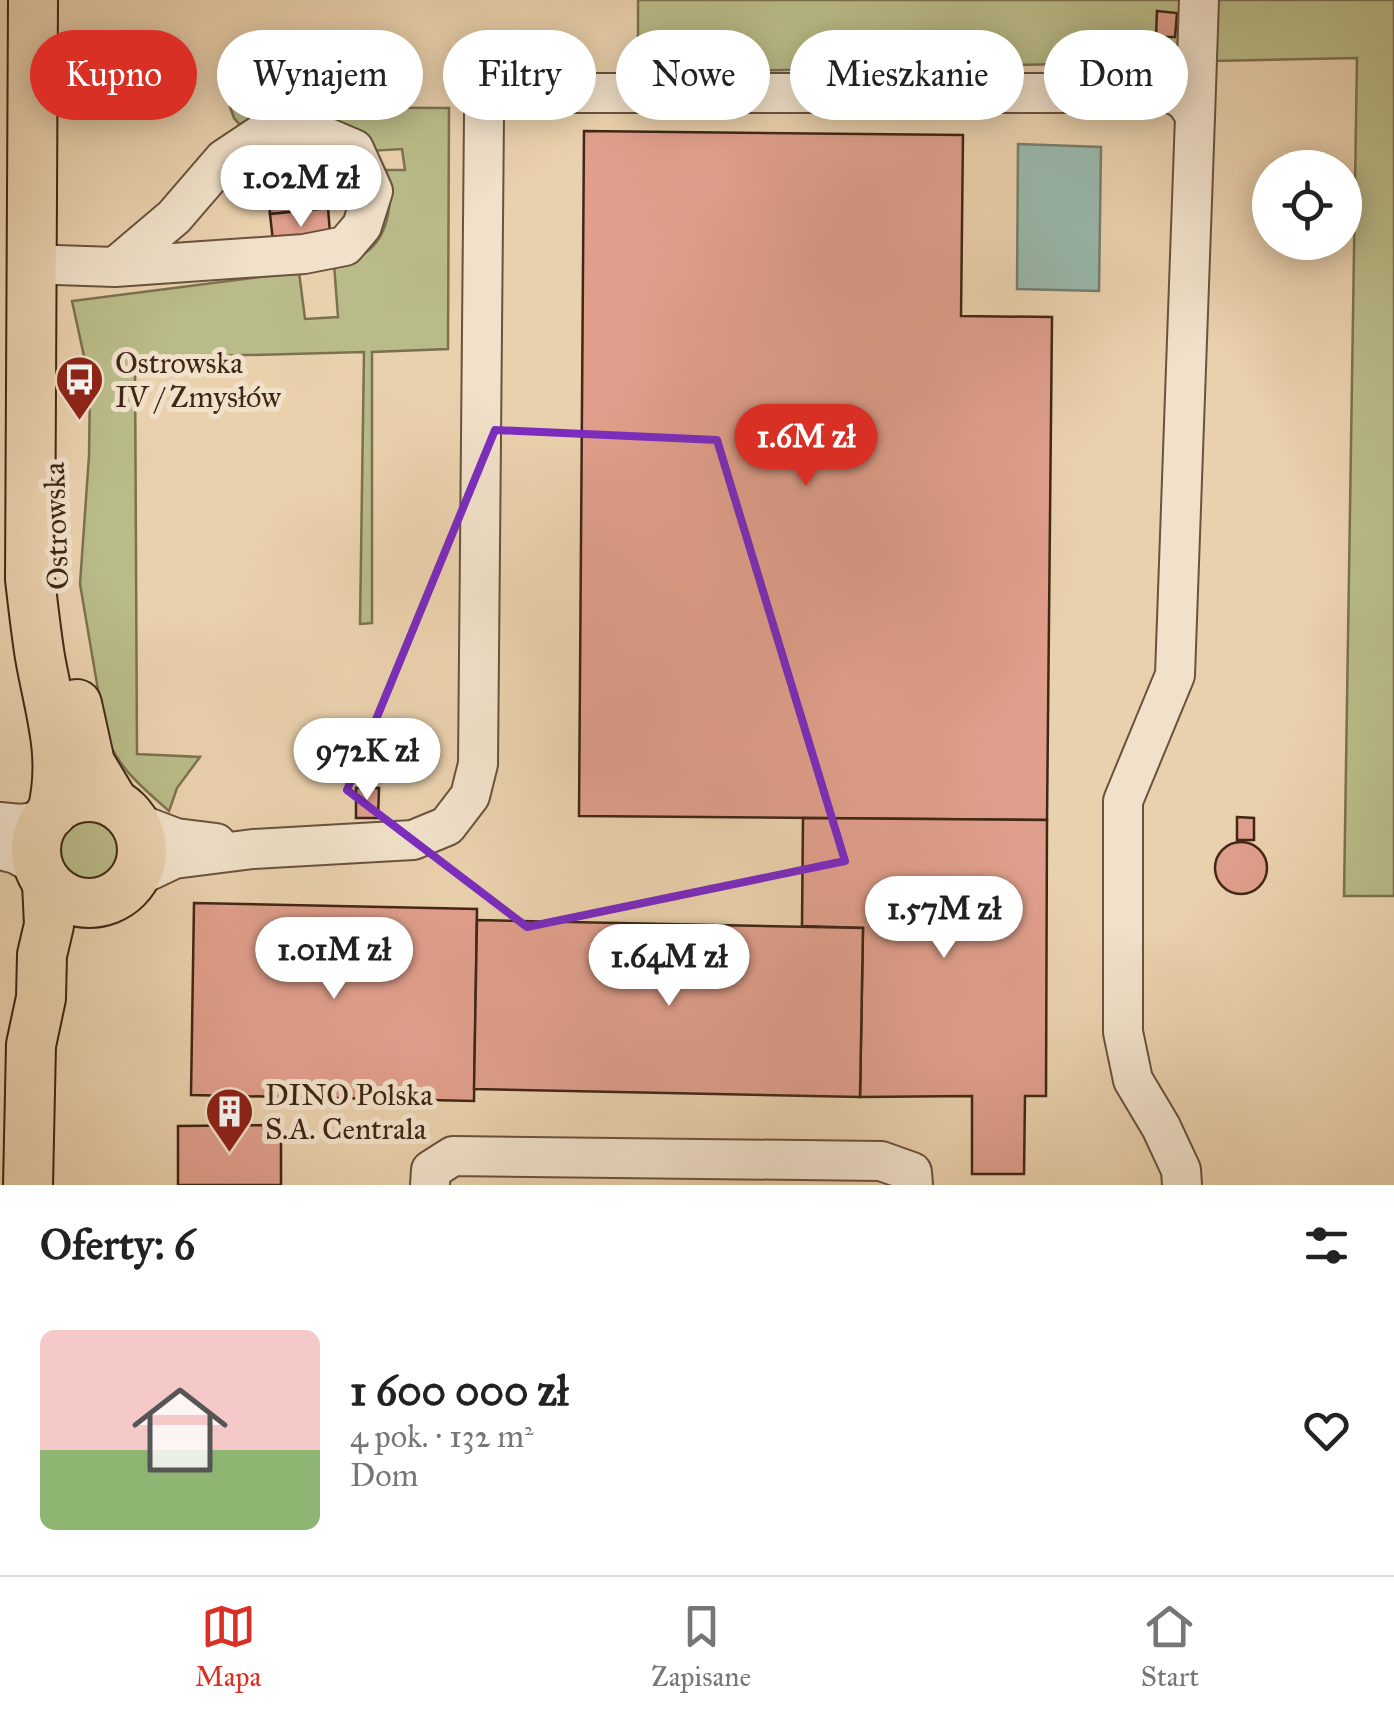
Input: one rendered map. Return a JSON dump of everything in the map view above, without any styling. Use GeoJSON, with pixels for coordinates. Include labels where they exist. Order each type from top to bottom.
{"type":"FeatureCollection","features":[{"type":"Feature","properties":{"kind":"main road","name":"Ostrowska"},"geometry":{"type":"LineString","coordinates":[[32,0],[30,579],[57,744],[58,785],[32,818]]}},
{"type":"Feature","properties":{"kind":"main road","name":"Ostrowska"},"geometry":{"type":"LineString","coordinates":[[58,0],[54,528],[59,610],[90,763],[124,813]]}},
{"type":"Feature","properties":{"kind":"main road"},"geometry":{"type":"LineString","coordinates":[[28,1185],[32,1044],[49,924],[28,866],[36,847],[32,818],[86,797],[124,813],[142,849],[140,868],[79,935],[63,970],[40,998]]}},
{"type":"Feature","properties":{"kind":"main road"},"geometry":{"type":"LineString","coordinates":[[28,866],[70,900],[117,890]]}},
{"type":"Feature","properties":{"kind":"lane"},"geometry":{"type":"LineString","coordinates":[[1182,1185],[1181,1170],[1133,1080],[1123,1032],[1123,801],[1176,675],[1198,0]]}},
{"type":"Feature","properties":{"kind":"lane"},"geometry":{"type":"LineString","coordinates":[[117,890],[174,859],[254,849],[413,840],[447,826],[470,796],[478,764],[484,114],[488,102],[510,93],[1168,93],[1181,97],[1195,117]]}},
{"type":"Feature","properties":{"kind":"lane"},"geometry":{"type":"LineString","coordinates":[[56,265],[115,267],[304,254],[345,246],[362,226],[372,192],[354,149],[319,134],[260,135],[224,159],[174,217],[115,267]]}},
{"type":"Feature","properties":{"kind":"lane"},"geometry":{"type":"LineString","coordinates":[[124,813],[176,838],[254,849]]}},
{"type":"Feature","properties":{"kind":"lane"},"geometry":{"type":"LineString","coordinates":[[430,1185],[431,1170],[453,1156],[881,1161],[912,1172],[914,1185]]}},
{"type":"Feature","properties":{"kind":"highlighted area"},"geometry":{"type":"Polygon","coordinates":[[[495,430],[717,440],[845,861],[527,927],[347,790],[495,430]]]}},
{"type":"Feature","properties":{"kind":"green space"},"geometry":{"type":"Polygon","coordinates":[[[638,0],[1394,0],[1394,896],[1344,896],[1354,260],[1362,260],[1362,150],[1356,150],[1357,58],[1188,62],[1188,30],[1044,30],[1044,65],[1024,65],[1024,30],[790,30],[790,70],[770,70],[770,30],[638,30],[638,0]]]}},
{"type":"Feature","properties":{"kind":"green space"},"geometry":{"type":"Polygon","coordinates":[[[423,108],[443,108],[443,120],[449,120],[448,349],[372,352],[372,623],[360,624],[364,352],[135,358],[137,754],[200,757],[177,788],[169,811],[123,766],[105,731],[80,584],[90,384],[72,301],[299,272],[305,319],[338,317],[334,264],[365,253],[380,237],[388,215],[390,192],[386,170],[405,170],[402,149],[368,151],[241,126],[236,120],[423,120],[423,108]]]}},
{"type":"Feature","properties":{"kind":"green space"},"geometry":{"type":"Polygon","coordinates":[[[85,814],[109,824],[119,848],[109,872],[85,882],[61,872],[51,848],[61,824],[85,814]]]}},
{"type":"Feature","properties":{"kind":"shaded area"},"geometry":{"type":"Polygon","coordinates":[[[1018,144],[1101,147],[1099,291],[1017,289],[1018,144]]]}},
{"type":"Feature","properties":{"kind":"building"},"geometry":{"type":"Polygon","coordinates":[[[1157,11],[1177,13],[1176,30],[1156,30],[1157,11]]]}},
{"type":"Feature","properties":{"kind":"building"},"geometry":{"type":"Polygon","coordinates":[[[584,131],[963,135],[961,316],[1052,317],[1047,820],[579,816],[584,131]]]}},
{"type":"Feature","properties":{"kind":"building"},"geometry":{"type":"Polygon","coordinates":[[[324,170],[328,208],[270,214],[266,176],[324,170]]]}},
{"type":"Feature","properties":{"kind":"building"},"geometry":{"type":"Polygon","coordinates":[[[328,208],[331,246],[274,251],[270,214],[328,208]]]}},
{"type":"Feature","properties":{"kind":"building"},"geometry":{"type":"Polygon","coordinates":[[[356,788],[379,788],[378,818],[356,818],[356,788]]]}},
{"type":"Feature","properties":{"kind":"building"},"geometry":{"type":"Polygon","coordinates":[[[1237,817],[1254,818],[1254,840],[1237,840],[1237,817]]]}},
{"type":"Feature","properties":{"kind":"building"},"geometry":{"type":"Polygon","coordinates":[[[803,818],[1047,820],[1046,1096],[1025,1096],[1024,1174],[972,1174],[972,1096],[860,1097],[863,928],[802,926],[803,818]]]}},
{"type":"Feature","properties":{"kind":"building"},"geometry":{"type":"Polygon","coordinates":[[[1241,842],[1259,850],[1267,868],[1259,886],[1241,894],[1223,886],[1215,868],[1223,850],[1241,842]]]}},
{"type":"Feature","properties":{"kind":"building"},"geometry":{"type":"Polygon","coordinates":[[[194,903],[477,909],[474,1101],[191,1095],[194,903]]]}},
{"type":"Feature","properties":{"kind":"building"},"geometry":{"type":"Polygon","coordinates":[[[477,920],[863,928],[860,1097],[474,1089],[477,920]]]}},
{"type":"Feature","properties":{"kind":"building","name":"DINO Polska S.A. Centrala"},"geometry":{"type":"Polygon","coordinates":[[[281,1125],[281,1185],[178,1185],[178,1126],[281,1125]]]}},
{"type":"Feature","properties":{"kind":"place","name":"Ostrowska IV / Zmysłów"},"geometry":{"type":"Point","coordinates":[80,422]}},
{"type":"Feature","properties":{"kind":"place","name":"DINO Polska S.A. Centrala"},"geometry":{"type":"Point","coordinates":[230,1154]}}]}
